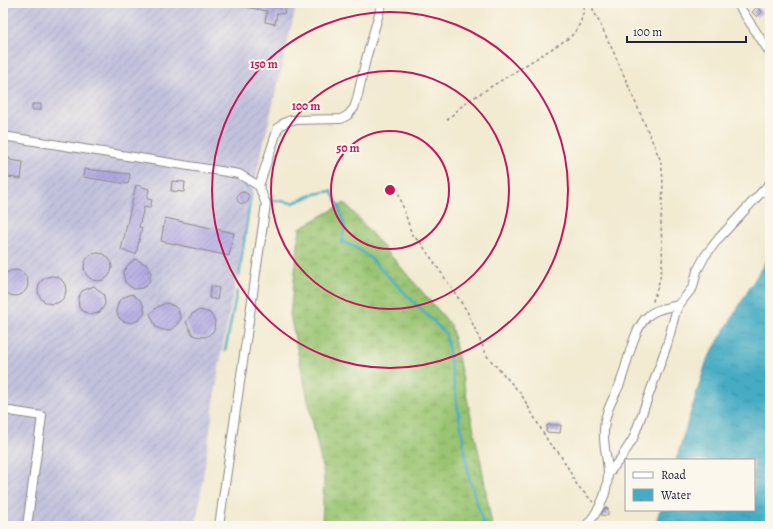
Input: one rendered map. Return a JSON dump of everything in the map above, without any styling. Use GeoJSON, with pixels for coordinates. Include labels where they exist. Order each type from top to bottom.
{"type":"FeatureCollection","features":[{"type":"Feature","properties":{"kind":"street"},"geometry":{"type":"LineString","coordinates":[[259,186],[278,128],[282,124],[292,120],[341,118],[348,115],[354,108],[382,3]]}},
{"type":"Feature","properties":{"kind":"street"},"geometry":{"type":"LineString","coordinates":[[737,3],[770,53]]}},
{"type":"Feature","properties":{"kind":"street"},"geometry":{"type":"LineString","coordinates":[[3,136],[240,174],[259,186],[266,204],[219,526]]}},
{"type":"Feature","properties":{"kind":"street"},"geometry":{"type":"LineString","coordinates":[[608,474],[633,440],[667,345],[679,305],[691,291],[698,271],[712,246],[770,183]]}},
{"type":"Feature","properties":{"kind":"street"},"geometry":{"type":"LineString","coordinates":[[586,526],[599,508],[606,492],[608,474],[604,431],[606,415],[619,385],[636,335],[641,324],[648,315],[679,305]]}},
{"type":"Feature","properties":{"kind":"street"},"geometry":{"type":"LineString","coordinates":[[3,410],[42,416],[27,526]]}},
{"type":"Feature","properties":{"kind":"path"},"geometry":{"type":"LineString","coordinates":[[447,120],[465,103],[569,38],[574,33],[583,17],[585,3]]}},
{"type":"Feature","properties":{"kind":"path"},"geometry":{"type":"LineString","coordinates":[[590,3],[647,126],[662,168],[662,264],[660,279],[648,315]]}},
{"type":"Feature","properties":{"kind":"path"},"geometry":{"type":"LineString","coordinates":[[397,188],[412,236],[421,243],[467,310],[487,356],[521,394],[549,442],[559,453],[577,485],[599,508]]}},
{"type":"Feature","properties":{"kind":"shaded area"},"geometry":{"type":"Polygon","coordinates":[[[3,3],[297,3],[260,158],[221,355],[196,526],[3,526],[3,3]]]}},
{"type":"Feature","properties":{"kind":"green space"},"geometry":{"type":"Polygon","coordinates":[[[345,203],[451,325],[481,463],[492,526],[322,526],[324,475],[290,315],[300,228],[345,203]]]}},
{"type":"Feature","properties":{"kind":"water"},"geometry":{"type":"Polygon","coordinates":[[[770,254],[770,526],[655,526],[660,511],[755,511],[755,459],[676,459],[707,360],[770,254]]]}},
{"type":"Feature","properties":{"kind":"building"},"geometry":{"type":"Polygon","coordinates":[[[240,3],[286,3],[284,14],[277,13],[275,24],[265,22],[267,11],[240,6],[240,3]]]}},
{"type":"Feature","properties":{"kind":"building"},"geometry":{"type":"Polygon","coordinates":[[[757,7],[762,12],[757,17],[752,12],[757,7]]]}},
{"type":"Feature","properties":{"kind":"building"},"geometry":{"type":"Polygon","coordinates":[[[32,104],[41,104],[41,110],[32,110],[32,104]]]}},
{"type":"Feature","properties":{"kind":"building"},"geometry":{"type":"Polygon","coordinates":[[[3,157],[10,158],[10,160],[23,162],[21,179],[3,176],[3,157]]]}},
{"type":"Feature","properties":{"kind":"building"},"geometry":{"type":"Polygon","coordinates":[[[84,169],[130,174],[128,184],[83,177],[84,169]]]}},
{"type":"Feature","properties":{"kind":"building"},"geometry":{"type":"Polygon","coordinates":[[[172,181],[185,182],[184,192],[171,191],[172,181]]]}},
{"type":"Feature","properties":{"kind":"building"},"geometry":{"type":"Polygon","coordinates":[[[136,185],[149,189],[147,199],[152,200],[150,208],[144,207],[139,227],[142,228],[136,254],[121,250],[136,185]]]}},
{"type":"Feature","properties":{"kind":"building"},"geometry":{"type":"Polygon","coordinates":[[[243,192],[247,194],[249,198],[247,202],[243,204],[239,202],[237,198],[239,194],[243,192]]]}},
{"type":"Feature","properties":{"kind":"building"},"geometry":{"type":"Polygon","coordinates":[[[165,218],[234,233],[229,256],[161,241],[165,218]]]}},
{"type":"Feature","properties":{"kind":"building"},"geometry":{"type":"Polygon","coordinates":[[[98,253],[108,257],[112,267],[108,277],[98,281],[88,277],[84,267],[88,257],[98,253]]]}},
{"type":"Feature","properties":{"kind":"building"},"geometry":{"type":"Polygon","coordinates":[[[135,259],[147,265],[151,273],[149,282],[146,286],[134,289],[125,282],[123,272],[135,259]]]}},
{"type":"Feature","properties":{"kind":"building"},"geometry":{"type":"Polygon","coordinates":[[[15,270],[25,273],[28,283],[25,293],[15,296],[5,293],[2,283],[5,273],[15,270]]]}},
{"type":"Feature","properties":{"kind":"building"},"geometry":{"type":"Polygon","coordinates":[[[52,276],[62,280],[66,290],[62,300],[52,304],[42,300],[38,290],[42,280],[52,276]]]}},
{"type":"Feature","properties":{"kind":"building"},"geometry":{"type":"Polygon","coordinates":[[[94,286],[104,295],[105,304],[100,312],[91,315],[79,308],[78,298],[82,291],[94,286]]]}},
{"type":"Feature","properties":{"kind":"building"},"geometry":{"type":"Polygon","coordinates":[[[211,286],[219,288],[217,300],[209,298],[211,286]]]}},
{"type":"Feature","properties":{"kind":"building"},"geometry":{"type":"Polygon","coordinates":[[[132,294],[143,304],[145,313],[139,320],[131,323],[123,321],[119,318],[116,310],[119,301],[122,298],[132,294]]]}},
{"type":"Feature","properties":{"kind":"building"},"geometry":{"type":"Polygon","coordinates":[[[166,303],[174,306],[178,310],[181,319],[175,327],[168,331],[156,327],[150,314],[157,307],[166,303]]]}},
{"type":"Feature","properties":{"kind":"building"},"geometry":{"type":"Polygon","coordinates":[[[200,310],[210,313],[215,321],[214,330],[208,336],[204,337],[195,336],[192,334],[186,322],[192,314],[200,310]]]}},
{"type":"Feature","properties":{"kind":"building"},"geometry":{"type":"Polygon","coordinates":[[[547,425],[561,425],[560,433],[546,432],[547,425]]]}},
{"type":"Feature","properties":{"kind":"building"},"geometry":{"type":"Polygon","coordinates":[[[605,508],[608,509],[608,516],[601,515],[605,508]]]}},
{"type":"Feature","properties":{"kind":"waterway"},"geometry":{"type":"LineString","coordinates":[[231,176],[242,179],[251,195],[239,276]]}},
{"type":"Feature","properties":{"kind":"waterway"},"geometry":{"type":"LineString","coordinates":[[267,199],[293,203],[315,194],[331,191],[339,206],[345,228],[342,242],[355,247],[368,256],[446,334],[469,477],[484,526]]}},
{"type":"Feature","properties":{"kind":"waterway"},"geometry":{"type":"LineString","coordinates":[[225,351],[237,291]]}}]}
